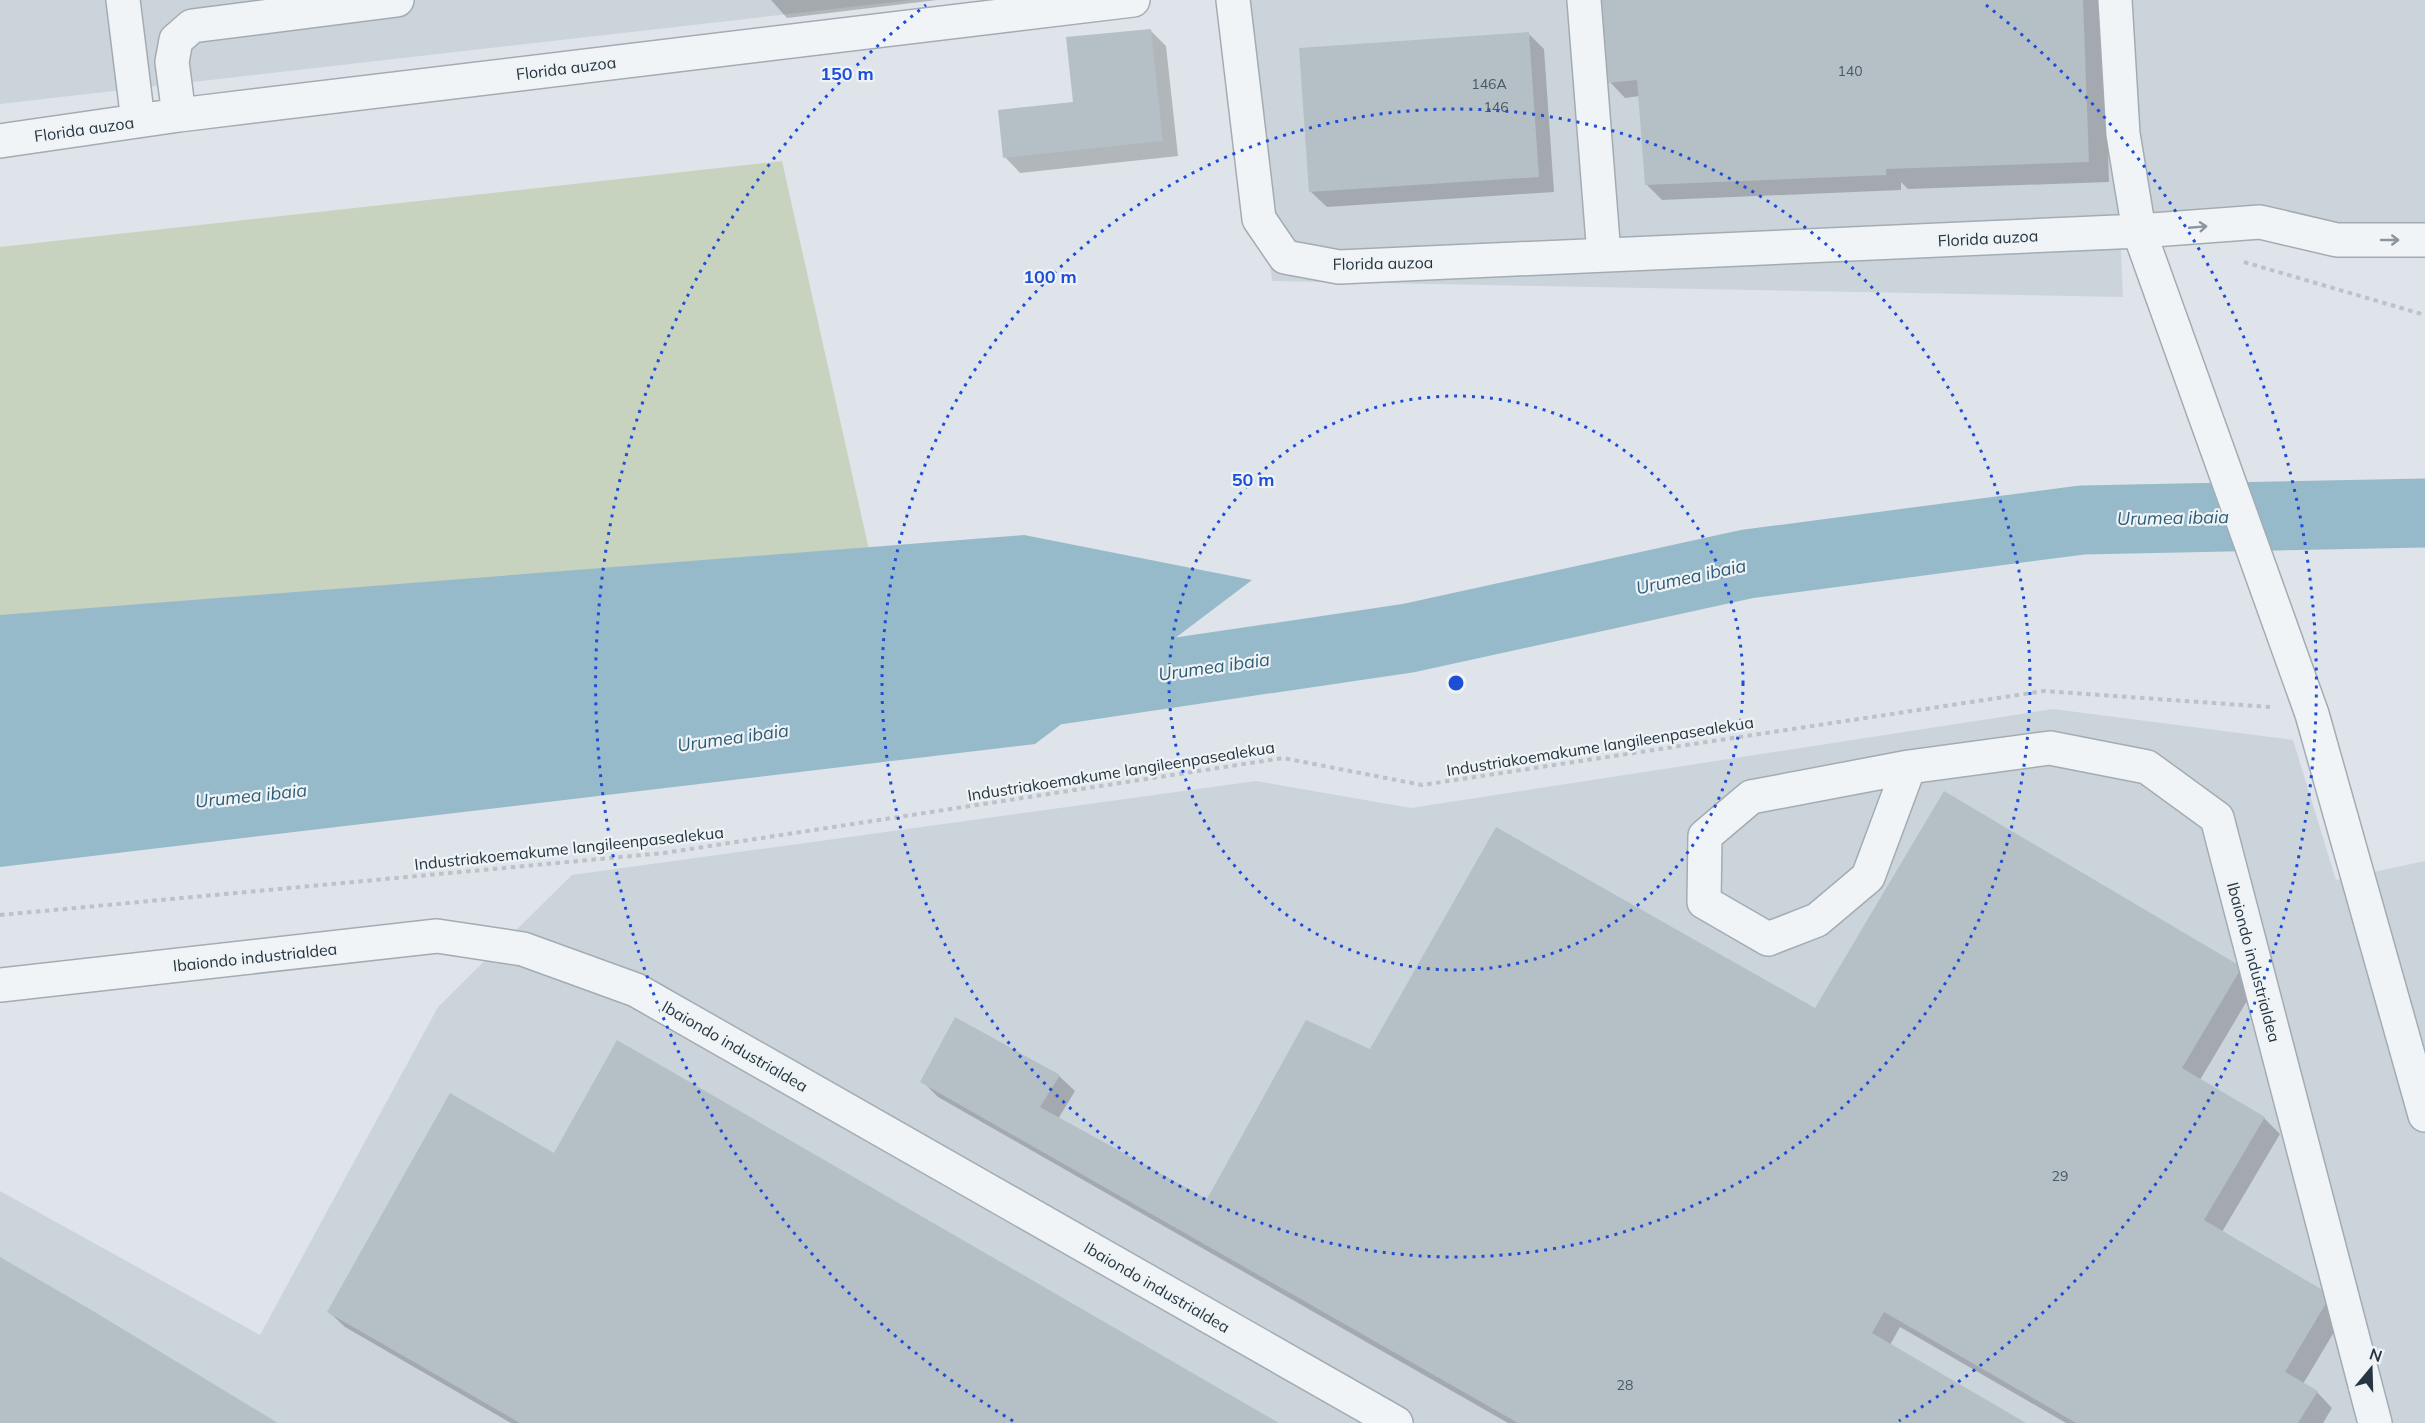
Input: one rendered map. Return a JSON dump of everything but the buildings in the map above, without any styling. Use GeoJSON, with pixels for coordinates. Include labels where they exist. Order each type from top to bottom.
{"type":"FeatureCollection","features":[{"type":"Feature","properties":{"kind":"street"},"geometry":{"type":"LineString","coordinates":[[123,0],[138,121]]}},
{"type":"Feature","properties":{"kind":"street"},"geometry":{"type":"LineString","coordinates":[[179,115],[172,62],[176,40],[192,26],[397,0]]}},
{"type":"Feature","properties":{"kind":"street","name":"Florida auzoa"},"geometry":{"type":"LineString","coordinates":[[0,141],[179,115],[1133,0]]}},
{"type":"Feature","properties":{"kind":"street","name":"Florida auzoa"},"geometry":{"type":"LineString","coordinates":[[1233,0],[1259,219],[1285,257],[1339,267],[2139,231],[2260,222],[2337,240],[2425,240]]}},
{"type":"Feature","properties":{"kind":"street"},"geometry":{"type":"LineString","coordinates":[[1584,0],[1604,255]]}},
{"type":"Feature","properties":{"kind":"street"},"geometry":{"type":"LineString","coordinates":[[2115,0],[2123,134],[2139,231],[2312,714],[2425,1115]]}},
{"type":"Feature","properties":{"kind":"street","name":"Ibaiondo industrialdea"},"geometry":{"type":"LineString","coordinates":[[1909,767],[1868,877],[1817,920],[1768,939],[1704,902],[1705,836],[1751,797],[1909,767],[2050,748],[2147,767],[2217,818],[2375,1423]]}},
{"type":"Feature","properties":{"kind":"street","name":"Ibaiondo industrialdea"},"geometry":{"type":"LineString","coordinates":[[0,985],[437,936],[523,949],[636,990],[1396,1423]]}},
{"type":"Feature","properties":{"kind":"path"},"geometry":{"type":"LineString","coordinates":[[2242,261],[2425,315]]}},
{"type":"Feature","properties":{"kind":"path","name":"Industriakoemakume langileenpasealekua"},"geometry":{"type":"LineString","coordinates":[[0,915],[664,853],[1283,758],[1422,785],[2044,691],[2276,708],[2312,714]]}},
{"type":"Feature","properties":{"kind":"shaded area"},"geometry":{"type":"Polygon","coordinates":[[[0,0],[912,0],[0,104],[0,0]]]}},
{"type":"Feature","properties":{"kind":"shaded area"},"geometry":{"type":"Polygon","coordinates":[[[1246,0],[2110,0],[2123,297],[1272,281],[1246,0]]]}},
{"type":"Feature","properties":{"kind":"shaded area"},"geometry":{"type":"Polygon","coordinates":[[[2133,0],[2425,0],[2425,223],[2139,231],[2133,0]]]}},
{"type":"Feature","properties":{"kind":"shaded area"},"geometry":{"type":"Polygon","coordinates":[[[2053,709],[2293,740],[2336,880],[2425,861],[2425,1423],[0,1423],[0,1191],[260,1335],[438,1007],[572,875],[1256,781],[1411,808],[2053,709]]]}},
{"type":"Feature","properties":{"kind":"green space"},"geometry":{"type":"Polygon","coordinates":[[[782,161],[872,563],[0,665],[0,247],[782,161]]]}},
{"type":"Feature","properties":{"kind":"water"},"geometry":{"type":"Polygon","coordinates":[[[1024,535],[1252,580],[1035,744],[0,867],[0,615],[1024,535]]]}},
{"type":"Feature","properties":{"kind":"waterway","name":"Urumea ibaia"},"geometry":{"type":"LineString","coordinates":[[1023,695],[1409,638],[1747,564],[2082,520],[2425,513]]}}]}
